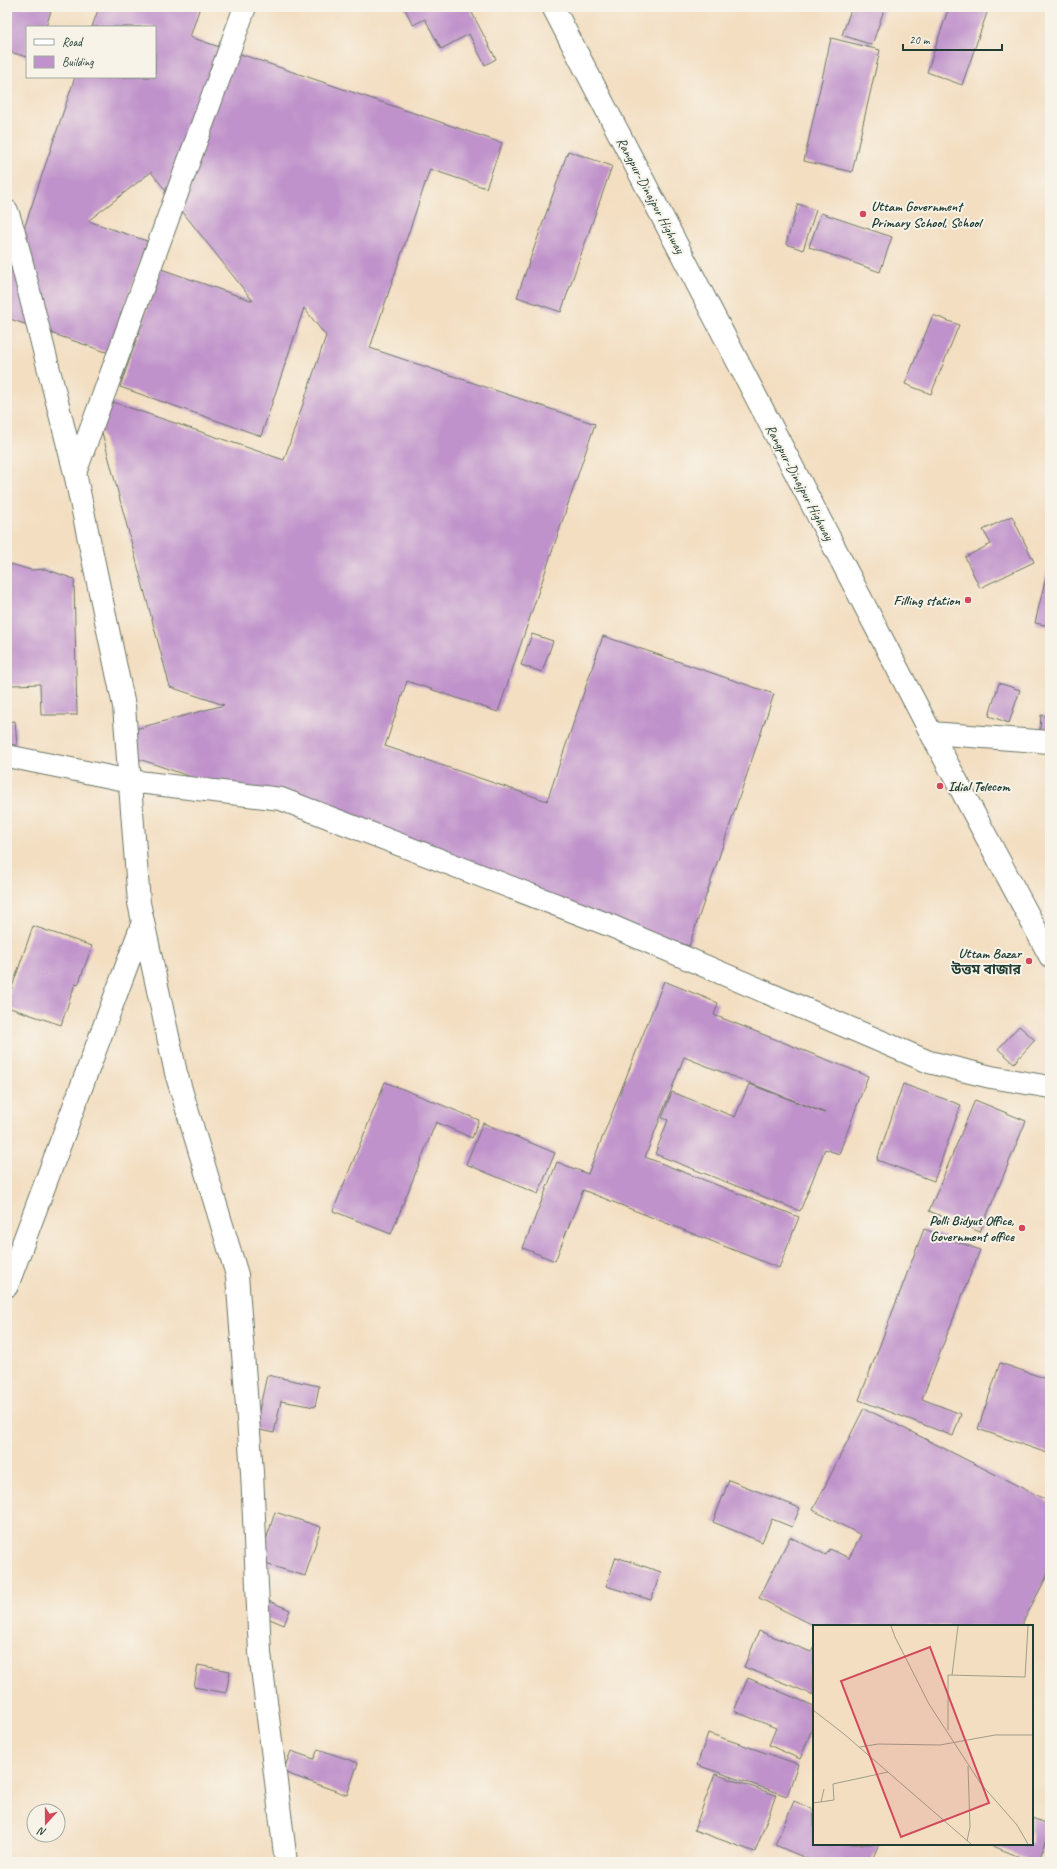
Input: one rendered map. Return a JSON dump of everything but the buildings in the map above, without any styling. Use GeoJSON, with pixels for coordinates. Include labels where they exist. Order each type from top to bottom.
{"type":"FeatureCollection","features":[{"type":"Feature","properties":{"kind":"main road"},"geometry":{"type":"LineString","coordinates":[[75,473],[245,7]]}},
{"type":"Feature","properties":{"kind":"main road","name":"Rangpur-Dinajpur Highway"},"geometry":{"type":"LineString","coordinates":[[553,7],[931,733],[1050,956]]}},
{"type":"Feature","properties":{"kind":"main road"},"geometry":{"type":"LineString","coordinates":[[7,211],[14,232],[75,473],[124,706],[139,903],[143,922],[176,1074],[237,1275],[252,1472],[260,1653],[286,1862]]}},
{"type":"Feature","properties":{"kind":"main road"},"geometry":{"type":"LineString","coordinates":[[931,733],[1050,742]]}},
{"type":"Feature","properties":{"kind":"main road"},"geometry":{"type":"LineString","coordinates":[[7,756],[130,781],[281,799],[609,924],[928,1062],[991,1077],[1050,1087]]}},
{"type":"Feature","properties":{"kind":"main road"},"geometry":{"type":"LineString","coordinates":[[7,1286],[143,922]]}},
{"type":"Feature","properties":{"kind":"place","name":"Uttam Government Primary School, School"},"geometry":{"type":"Point","coordinates":[863,214]}},
{"type":"Feature","properties":{"kind":"place","name":"Filling station"},"geometry":{"type":"Point","coordinates":[968,600]}},
{"type":"Feature","properties":{"kind":"place","name":"Idial Telecom"},"geometry":{"type":"Point","coordinates":[940,786]}},
{"type":"Feature","properties":{"kind":"place","name":"Uttam Bazar উত্তম বাজার"},"geometry":{"type":"Point","coordinates":[1029,961]}},
{"type":"Feature","properties":{"kind":"place","name":"Polli Bidyut Office, Government office"},"geometry":{"type":"Point","coordinates":[1022,1228]}}]}
